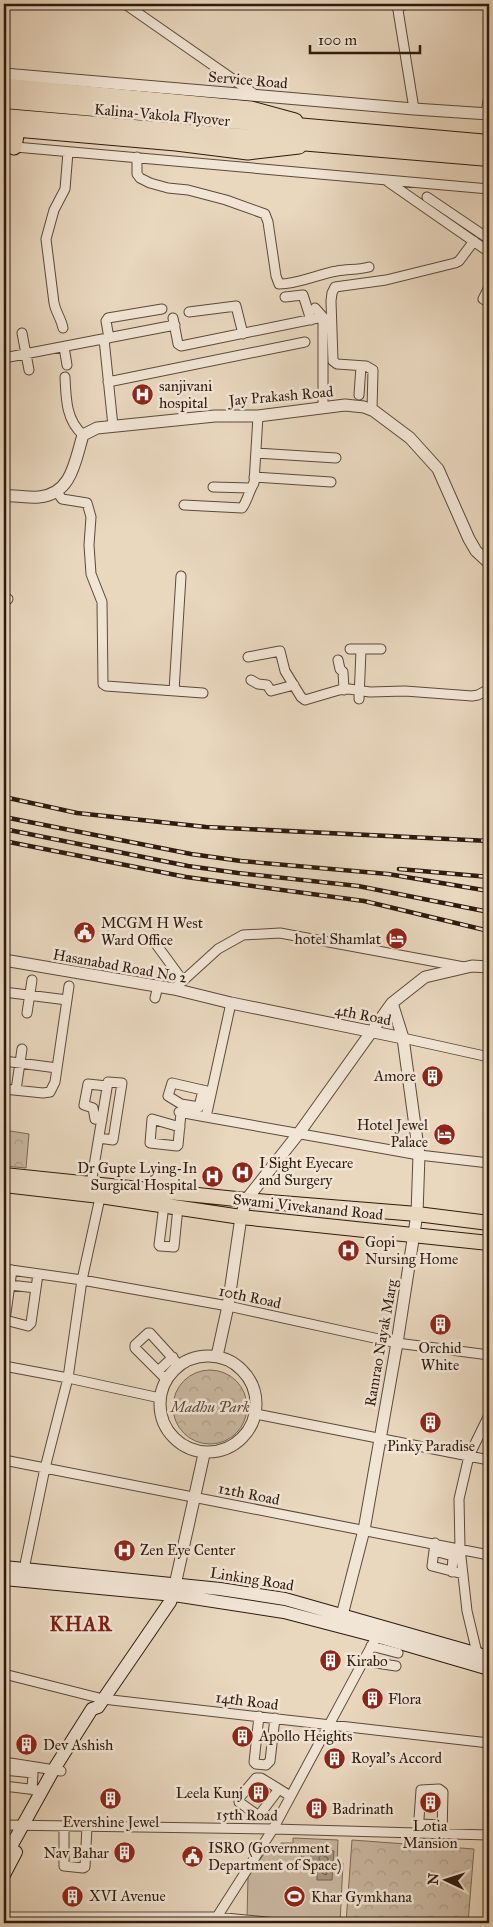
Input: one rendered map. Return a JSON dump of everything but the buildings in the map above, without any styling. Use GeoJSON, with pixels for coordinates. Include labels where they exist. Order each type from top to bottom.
{"type":"FeatureCollection","features":[{"type":"Feature","properties":{"kind":"highway"},"geometry":{"type":"LineString","coordinates":[[4,86],[251,109],[321,136],[489,158]]}},
{"type":"Feature","properties":{"kind":"highway","name":"Kalina-Vakola Flyover"},"geometry":{"type":"LineString","coordinates":[[4,100],[280,133]]}},
{"type":"Feature","properties":{"kind":"highway","name":"Kalina-Vakola Flyover"},"geometry":{"type":"LineString","coordinates":[[4,117],[321,136]]}},
{"type":"Feature","properties":{"kind":"highway"},"geometry":{"type":"LineString","coordinates":[[9,147],[10,128],[248,152],[321,136],[489,143]]}},
{"type":"Feature","properties":{"kind":"main road","name":"Swami Vivekanand Road"},"geometry":{"type":"LineString","coordinates":[[4,1175],[102,1185],[164,1205],[241,1217],[489,1243]]}},
{"type":"Feature","properties":{"kind":"main road","name":"Swami Vivekanand Road"},"geometry":{"type":"LineString","coordinates":[[4,1185],[102,1185]]}},
{"type":"Feature","properties":{"kind":"main road","name":"Swami Vivekanand Road"},"geometry":{"type":"LineString","coordinates":[[130,1194],[246,1200],[417,1214],[489,1223]]}},
{"type":"Feature","properties":{"kind":"main road","name":"Linking Road"},"geometry":{"type":"LineString","coordinates":[[4,1567],[23,1575],[173,1594],[220,1589],[285,1599],[340,1621],[380,1642],[484,1662]]}},
{"type":"Feature","properties":{"kind":"main road","name":"Linking Road"},"geometry":{"type":"LineString","coordinates":[[4,1579],[23,1575]]}},
{"type":"Feature","properties":{"kind":"main road"},"geometry":{"type":"LineString","coordinates":[[4,1859],[26,1826],[92,1709],[100,1703],[173,1594]]}},
{"type":"Feature","properties":{"kind":"main road"},"geometry":{"type":"LineString","coordinates":[[4,1876],[40,1789],[58,1770]]}},
{"type":"Feature","properties":{"kind":"street"},"geometry":{"type":"LineString","coordinates":[[125,4],[257,96]]}},
{"type":"Feature","properties":{"kind":"street"},"geometry":{"type":"LineString","coordinates":[[407,4],[397,6],[414,109]]}},
{"type":"Feature","properties":{"kind":"street","name":"Service Road"},"geometry":{"type":"LineString","coordinates":[[4,74],[488,114]]}},
{"type":"Feature","properties":{"kind":"street"},"geometry":{"type":"LineString","coordinates":[[488,114],[489,94]]}},
{"type":"Feature","properties":{"kind":"street"},"geometry":{"type":"LineString","coordinates":[[9,147],[489,189]]}},
{"type":"Feature","properties":{"kind":"street"},"geometry":{"type":"LineString","coordinates":[[63,328],[61,318],[56,312],[54,303],[46,239],[54,210],[65,189],[68,152]]}},
{"type":"Feature","properties":{"kind":"street"},"geometry":{"type":"LineString","coordinates":[[137,157],[138,174],[140,178],[150,183],[226,200],[265,214],[279,284],[320,277],[336,271],[369,267]]}},
{"type":"Feature","properties":{"kind":"street"},"geometry":{"type":"LineString","coordinates":[[387,180],[489,252]]}},
{"type":"Feature","properties":{"kind":"street"},"geometry":{"type":"LineString","coordinates":[[427,197],[489,239]]}},
{"type":"Feature","properties":{"kind":"street"},"geometry":{"type":"LineString","coordinates":[[372,410],[374,373],[370,368],[334,362],[331,301],[335,287],[386,280],[455,263],[459,261],[474,242]]}},
{"type":"Feature","properties":{"kind":"street"},"geometry":{"type":"LineString","coordinates":[[489,287],[483,299],[489,303]]}},
{"type":"Feature","properties":{"kind":"street"},"geometry":{"type":"LineString","coordinates":[[285,297],[303,295],[311,320]]}},
{"type":"Feature","properties":{"kind":"street"},"geometry":{"type":"LineString","coordinates":[[189,312],[236,306],[243,334]]}},
{"type":"Feature","properties":{"kind":"street"},"geometry":{"type":"LineString","coordinates":[[315,308],[323,317],[323,408]]}},
{"type":"Feature","properties":{"kind":"street"},"geometry":{"type":"LineString","coordinates":[[113,426],[108,382],[106,321],[108,318],[162,309]]}},
{"type":"Feature","properties":{"kind":"street"},"geometry":{"type":"LineString","coordinates":[[4,358],[106,338],[174,322],[178,344],[182,346],[323,317]]}},
{"type":"Feature","properties":{"kind":"street"},"geometry":{"type":"LineString","coordinates":[[22,333],[29,370]]}},
{"type":"Feature","properties":{"kind":"street"},"geometry":{"type":"LineString","coordinates":[[108,382],[306,342]]}},
{"type":"Feature","properties":{"kind":"street"},"geometry":{"type":"LineString","coordinates":[[64,346],[67,365]]}},
{"type":"Feature","properties":{"kind":"street"},"geometry":{"type":"LineString","coordinates":[[359,395],[362,366]]}},
{"type":"Feature","properties":{"kind":"street"},"geometry":{"type":"LineString","coordinates":[[4,496],[39,497],[57,492],[71,476],[83,435],[75,428],[67,408],[65,378]]}},
{"type":"Feature","properties":{"kind":"street","name":"Jay Prakash Road"},"geometry":{"type":"LineString","coordinates":[[83,435],[98,428],[113,426],[214,416],[258,416],[345,405],[364,407],[372,410],[410,438],[438,469],[469,539],[476,551],[489,563]]}},
{"type":"Feature","properties":{"kind":"street"},"geometry":{"type":"LineString","coordinates":[[184,505],[242,508],[244,506],[250,488],[254,483],[258,416]]}},
{"type":"Feature","properties":{"kind":"street"},"geometry":{"type":"LineString","coordinates":[[256,453],[336,458]]}},
{"type":"Feature","properties":{"kind":"street"},"geometry":{"type":"LineString","coordinates":[[254,477],[331,482]]}},
{"type":"Feature","properties":{"kind":"street"},"geometry":{"type":"LineString","coordinates":[[213,487],[250,488]]}},
{"type":"Feature","properties":{"kind":"street"},"geometry":{"type":"LineString","coordinates":[[57,492],[62,499],[87,503],[91,517],[89,544],[92,574],[102,602],[103,684],[106,686],[203,693]]}},
{"type":"Feature","properties":{"kind":"street"},"geometry":{"type":"LineString","coordinates":[[174,691],[181,576]]}},
{"type":"Feature","properties":{"kind":"street"},"geometry":{"type":"LineString","coordinates":[[350,649],[380,649]]}},
{"type":"Feature","properties":{"kind":"street"},"geometry":{"type":"LineString","coordinates":[[248,657],[279,650],[285,671],[301,697],[305,700],[344,690],[359,695],[405,691],[472,696],[489,689]]}},
{"type":"Feature","properties":{"kind":"street"},"geometry":{"type":"LineString","coordinates":[[359,695],[361,650]]}},
{"type":"Feature","properties":{"kind":"street"},"geometry":{"type":"LineString","coordinates":[[338,660],[342,672],[344,690]]}},
{"type":"Feature","properties":{"kind":"street"},"geometry":{"type":"LineString","coordinates":[[251,680],[258,684],[267,685],[270,691],[294,685]]}},
{"type":"Feature","properties":{"kind":"street"},"geometry":{"type":"LineString","coordinates":[[153,940],[179,985],[218,949],[243,935],[280,933],[466,967],[489,967]]}},
{"type":"Feature","properties":{"kind":"street","name":"Hasanabad Road No 2"},"geometry":{"type":"LineString","coordinates":[[4,960],[157,992],[179,985],[231,1003]]}},
{"type":"Feature","properties":{"kind":"street"},"geometry":{"type":"LineString","coordinates":[[217,1356],[228,1306],[241,1217],[246,1200],[299,1132],[392,1002],[425,977],[466,967]]}},
{"type":"Feature","properties":{"kind":"street"},"geometry":{"type":"LineString","coordinates":[[27,1013],[32,980]]}},
{"type":"Feature","properties":{"kind":"street"},"geometry":{"type":"LineString","coordinates":[[4,1089],[50,1092],[55,1082],[69,986]]}},
{"type":"Feature","properties":{"kind":"street"},"geometry":{"type":"LineString","coordinates":[[4,992],[67,1000]]}},
{"type":"Feature","properties":{"kind":"street","name":"Ramrao Nayak Marg"},"geometry":{"type":"LineString","coordinates":[[340,1621],[364,1530],[397,1343],[417,1214],[419,1155],[403,1038],[392,1002]]}},
{"type":"Feature","properties":{"kind":"street"},"geometry":{"type":"LineString","coordinates":[[183,1111],[200,1106],[207,1091],[231,1003]]}},
{"type":"Feature","properties":{"kind":"street","name":"4th Road"},"geometry":{"type":"LineString","coordinates":[[231,1003],[489,1057]]}},
{"type":"Feature","properties":{"kind":"street"},"geometry":{"type":"LineString","coordinates":[[16,1090],[22,1049]]}},
{"type":"Feature","properties":{"kind":"street"},"geometry":{"type":"LineString","coordinates":[[4,1061],[57,1068]]}},
{"type":"Feature","properties":{"kind":"street"},"geometry":{"type":"LineString","coordinates":[[23,1575],[45,1468],[68,1378],[82,1280],[102,1185],[99,1138],[107,1086],[109,1081],[122,1084],[113,1140],[99,1138]]}},
{"type":"Feature","properties":{"kind":"street"},"geometry":{"type":"LineString","coordinates":[[102,1120],[94,1118],[93,1108],[84,1106],[87,1085],[89,1083],[107,1086]]}},
{"type":"Feature","properties":{"kind":"street"},"geometry":{"type":"LineString","coordinates":[[180,1127],[183,1111],[179,1104],[168,1097],[171,1083],[207,1091]]}},
{"type":"Feature","properties":{"kind":"street"},"geometry":{"type":"LineString","coordinates":[[206,1117],[207,1091]]}},
{"type":"Feature","properties":{"kind":"street"},"geometry":{"type":"LineString","coordinates":[[104,1109],[118,1112]]}},
{"type":"Feature","properties":{"kind":"street"},"geometry":{"type":"LineString","coordinates":[[183,1111],[206,1117],[299,1132],[419,1155],[489,1163]]}},
{"type":"Feature","properties":{"kind":"street"},"geometry":{"type":"LineString","coordinates":[[164,1205],[160,1246],[174,1247],[178,1207]]}},
{"type":"Feature","properties":{"kind":"street"},"geometry":{"type":"LineString","coordinates":[[8,1270],[10,1285],[6,1320],[28,1326],[31,1323],[38,1274]]}},
{"type":"Feature","properties":{"kind":"street","name":"10th Road"},"geometry":{"type":"LineString","coordinates":[[8,1270],[82,1280],[228,1306],[397,1343],[489,1355]]}},
{"type":"Feature","properties":{"kind":"street"},"geometry":{"type":"LineString","coordinates":[[10,1285],[36,1288]]}},
{"type":"Feature","properties":{"kind":"street"},"geometry":{"type":"LineString","coordinates":[[162,1375],[135,1348],[135,1345],[150,1333],[176,1361]]}},
{"type":"Feature","properties":{"kind":"street"},"geometry":{"type":"LineString","coordinates":[[197,1356],[217,1356],[240,1367],[255,1388],[256,1414],[246,1435],[227,1450],[204,1454],[185,1448],[170,1435],[161,1418],[160,1398],[162,1375],[176,1361],[197,1356]]}},
{"type":"Feature","properties":{"kind":"street"},"geometry":{"type":"LineString","coordinates":[[4,1366],[160,1398]]}},
{"type":"Feature","properties":{"kind":"street"},"geometry":{"type":"LineString","coordinates":[[256,1414],[489,1460]]}},
{"type":"Feature","properties":{"kind":"street"},"geometry":{"type":"LineString","coordinates":[[484,1662],[467,1611],[460,1548],[459,1499],[469,1456],[489,1415]]}},
{"type":"Feature","properties":{"kind":"street"},"geometry":{"type":"LineString","coordinates":[[173,1594],[204,1454]]}},
{"type":"Feature","properties":{"kind":"street","name":"12th Road"},"geometry":{"type":"LineString","coordinates":[[4,1460],[364,1530],[435,1547],[460,1548],[489,1555]]}},
{"type":"Feature","properties":{"kind":"street"},"geometry":{"type":"LineString","coordinates":[[452,1572],[453,1556],[435,1547],[432,1566],[452,1572],[463,1574]]}},
{"type":"Feature","properties":{"kind":"street"},"geometry":{"type":"LineString","coordinates":[[380,1642],[398,1653]]}},
{"type":"Feature","properties":{"kind":"street"},"geometry":{"type":"LineString","coordinates":[[215,1920],[275,1825],[363,1661],[380,1642]]}},
{"type":"Feature","properties":{"kind":"street"},"geometry":{"type":"LineString","coordinates":[[377,1663],[380,1642]]}},
{"type":"Feature","properties":{"kind":"street"},"geometry":{"type":"LineString","coordinates":[[363,1661],[396,1666]]}},
{"type":"Feature","properties":{"kind":"street","name":"14th Road"},"geometry":{"type":"LineString","coordinates":[[4,1674],[100,1703],[258,1716],[489,1743]]}},
{"type":"Feature","properties":{"kind":"street"},"geometry":{"type":"LineString","coordinates":[[258,1716],[254,1762],[256,1764],[270,1764],[275,1718]]}},
{"type":"Feature","properties":{"kind":"street"},"geometry":{"type":"LineString","coordinates":[[257,1731],[273,1733]]}},
{"type":"Feature","properties":{"kind":"street"},"geometry":{"type":"LineString","coordinates":[[4,1762],[28,1769],[34,1774],[40,1789]]}},
{"type":"Feature","properties":{"kind":"street"},"geometry":{"type":"LineString","coordinates":[[38,1766],[42,1776],[40,1789]]}},
{"type":"Feature","properties":{"kind":"street"},"geometry":{"type":"LineString","coordinates":[[4,1770],[28,1769],[38,1766],[58,1770]]}},
{"type":"Feature","properties":{"kind":"street"},"geometry":{"type":"LineString","coordinates":[[279,1789],[260,1814],[256,1814],[240,1803],[240,1796],[259,1777],[279,1789],[290,1796]]}},
{"type":"Feature","properties":{"kind":"street"},"geometry":{"type":"LineString","coordinates":[[4,1786],[40,1789]]}},
{"type":"Feature","properties":{"kind":"street"},"geometry":{"type":"LineString","coordinates":[[418,1833],[421,1790],[439,1789],[442,1792],[442,1829],[419,1824]]}},
{"type":"Feature","properties":{"kind":"street"},"geometry":{"type":"LineString","coordinates":[[269,1804],[282,1812]]}},
{"type":"Feature","properties":{"kind":"street"},"geometry":{"type":"LineString","coordinates":[[263,1812],[275,1825]]}},
{"type":"Feature","properties":{"kind":"street","name":"15th Road"},"geometry":{"type":"LineString","coordinates":[[4,1825],[64,1829],[275,1825],[418,1833],[442,1829],[489,1835]]}},
{"type":"Feature","properties":{"kind":"street"},"geometry":{"type":"LineString","coordinates":[[64,1829],[64,1866],[82,1868],[85,1867],[87,1829]]}},
{"type":"Feature","properties":{"kind":"street"},"geometry":{"type":"LineString","coordinates":[[4,1917],[215,1920],[277,1923]]}},
{"type":"Feature","properties":{"kind":"green space"},"geometry":{"type":"Polygon","coordinates":[[[4,1130],[29,1134],[26,1168],[4,1166],[4,1130]]]}},
{"type":"Feature","properties":{"kind":"green space","name":"Madhu Park"},"geometry":{"type":"Polygon","coordinates":[[[210,1370],[231,1376],[241,1386],[247,1407],[241,1428],[231,1438],[210,1444],[189,1438],[179,1428],[173,1407],[179,1386],[189,1376],[210,1370]]]}},
{"type":"Feature","properties":{"kind":"green space","name":"Khar Gymkhana"},"geometry":{"type":"Polygon","coordinates":[[[293,1838],[338,1840],[337,1863],[343,1863],[340,1923],[304,1923],[247,1918],[248,1877],[268,1848],[280,1848],[281,1843],[293,1843],[293,1838]]]}},
{"type":"Feature","properties":{"kind":"green space"},"geometry":{"type":"Polygon","coordinates":[[[352,1840],[474,1849],[468,1923],[346,1923],[352,1840]]]}},
{"type":"Feature","properties":{"kind":"water"},"geometry":{"type":"Polygon","coordinates":[[[302,1849],[334,1851],[332,1880],[317,1880],[317,1864],[301,1863],[302,1849]]]}},
{"type":"Feature","properties":{"kind":"railway"},"geometry":{"type":"LineString","coordinates":[[4,797],[77,813],[206,827],[489,841]]}},
{"type":"Feature","properties":{"kind":"railway"},"geometry":{"type":"LineString","coordinates":[[4,817],[191,854],[241,861],[388,874],[489,891]]}},
{"type":"Feature","properties":{"kind":"railway"},"geometry":{"type":"LineString","coordinates":[[4,829],[188,866],[358,886],[489,912]]}},
{"type":"Feature","properties":{"kind":"railway"},"geometry":{"type":"LineString","coordinates":[[4,841],[186,877],[364,901],[489,931]]}},
{"type":"Feature","properties":{"kind":"railway"},"geometry":{"type":"LineString","coordinates":[[399,869],[489,877]]}},
{"type":"Feature","properties":{"kind":"place","name":"sanjivani hospital"},"geometry":{"type":"Point","coordinates":[143,395]}},
{"type":"Feature","properties":{"kind":"place","name":"MCGM H West Ward Office"},"geometry":{"type":"Point","coordinates":[85,932]}},
{"type":"Feature","properties":{"kind":"place","name":"hotel Shamlat"},"geometry":{"type":"Point","coordinates":[397,939]}},
{"type":"Feature","properties":{"kind":"place","name":"Amore"},"geometry":{"type":"Point","coordinates":[432,1076]}},
{"type":"Feature","properties":{"kind":"place","name":"Hotel Jewel Palace"},"geometry":{"type":"Point","coordinates":[444,1134]}},
{"type":"Feature","properties":{"kind":"place","name":"I Sight Eyecare and Surgery"},"geometry":{"type":"Point","coordinates":[243,1172]}},
{"type":"Feature","properties":{"kind":"place","name":"Dr Gupte Lying-In Surgical Hospital"},"geometry":{"type":"Point","coordinates":[213,1177]}},
{"type":"Feature","properties":{"kind":"place","name":"Gopi Nursing Home"},"geometry":{"type":"Point","coordinates":[349,1251]}},
{"type":"Feature","properties":{"kind":"place","name":"Orchid White"},"geometry":{"type":"Point","coordinates":[440,1325]}},
{"type":"Feature","properties":{"kind":"place","name":"Pinky Paradise"},"geometry":{"type":"Point","coordinates":[431,1423]}},
{"type":"Feature","properties":{"kind":"place","name":"Zen Eye Center"},"geometry":{"type":"Point","coordinates":[124,1550]}},
{"type":"Feature","properties":{"kind":"place","name":"Kirabo"},"geometry":{"type":"Point","coordinates":[330,1661]}},
{"type":"Feature","properties":{"kind":"place","name":"Flora"},"geometry":{"type":"Point","coordinates":[372,1699]}},
{"type":"Feature","properties":{"kind":"place","name":"Apollo Heights"},"geometry":{"type":"Point","coordinates":[243,1736]}},
{"type":"Feature","properties":{"kind":"place","name":"Dev Ashish"},"geometry":{"type":"Point","coordinates":[27,1745]}},
{"type":"Feature","properties":{"kind":"place","name":"Royal's Accord"},"geometry":{"type":"Point","coordinates":[335,1758]}},
{"type":"Feature","properties":{"kind":"place","name":"Leela Kunj"},"geometry":{"type":"Point","coordinates":[259,1793]}},
{"type":"Feature","properties":{"kind":"place","name":"Evershine Jewel"},"geometry":{"type":"Point","coordinates":[111,1799]}},
{"type":"Feature","properties":{"kind":"place","name":"Lotia Mansion"},"geometry":{"type":"Point","coordinates":[430,1803]}},
{"type":"Feature","properties":{"kind":"place","name":"Badrinath"},"geometry":{"type":"Point","coordinates":[316,1809]}},
{"type":"Feature","properties":{"kind":"place","name":"Nav Bahar"},"geometry":{"type":"Point","coordinates":[125,1853]}},
{"type":"Feature","properties":{"kind":"place","name":"ISRO (Government Department of Space)"},"geometry":{"type":"Point","coordinates":[192,1857]}},
{"type":"Feature","properties":{"kind":"place","name":"XVI Avenue"},"geometry":{"type":"Point","coordinates":[73,1896]}},
{"type":"Feature","properties":{"kind":"place","name":"Khar Gymkhana"},"geometry":{"type":"Point","coordinates":[295,1897]}},
{"type":"Feature","properties":{"kind":"district","name":"KHAR"},"geometry":{"type":"Point","coordinates":[81,1624]}}]}
